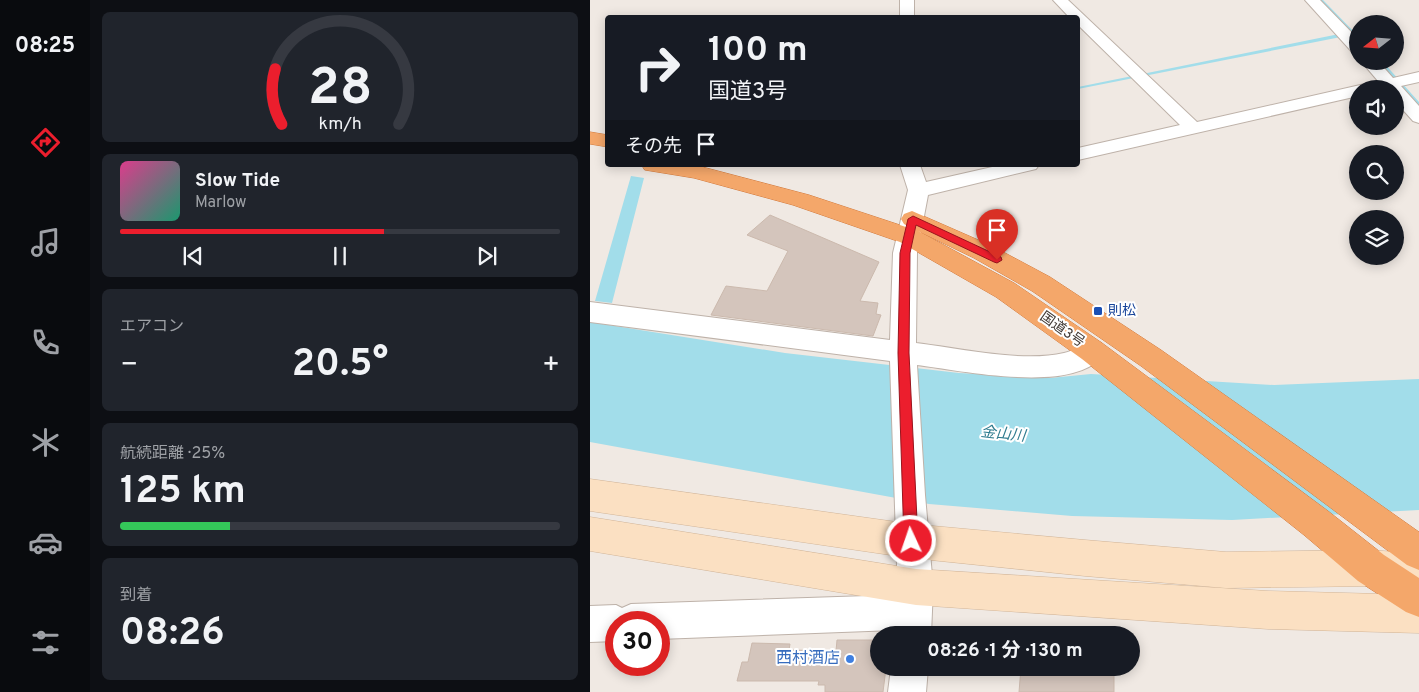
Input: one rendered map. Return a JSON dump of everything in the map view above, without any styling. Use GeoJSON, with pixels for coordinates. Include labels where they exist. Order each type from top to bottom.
{"type":"FeatureCollection","features":[{"type":"Feature","properties":{"kind":"highway"},"geometry":{"type":"LineString","coordinates":[[590,138],[605,140]]}},
{"type":"Feature","properties":{"kind":"highway"},"geometry":{"type":"LineString","coordinates":[[590,154],[605,156]]}},
{"type":"Feature","properties":{"kind":"highway","name":"国道3号"},"geometry":{"type":"LineString","coordinates":[[664,167],[695,172],[910,228],[983,252],[1041,284],[1151,358],[1419,553]]}},
{"type":"Feature","properties":{"kind":"highway","name":"国道3号"},"geometry":{"type":"LineString","coordinates":[[745,167],[827,189],[910,228],[1005,290],[1097,355],[1316,523],[1371,568],[1419,599]]}},
{"type":"Feature","properties":{"kind":"street"},"geometry":{"type":"LineString","coordinates":[[907,0],[907,15]]}},
{"type":"Feature","properties":{"kind":"street"},"geometry":{"type":"LineString","coordinates":[[1060,0],[1075,15]]}},
{"type":"Feature","properties":{"kind":"street"},"geometry":{"type":"LineString","coordinates":[[1312,0],[1349,39]]}},
{"type":"Feature","properties":{"kind":"street"},"geometry":{"type":"LineString","coordinates":[[1080,20],[1193,128]]}},
{"type":"Feature","properties":{"kind":"street"},"geometry":{"type":"LineString","coordinates":[[1382,70],[1395,80]]}},
{"type":"Feature","properties":{"kind":"street"},"geometry":{"type":"LineString","coordinates":[[1404,90],[1419,117]]}},
{"type":"Feature","properties":{"kind":"street"},"geometry":{"type":"LineString","coordinates":[[1080,154],[1349,93]]}},
{"type":"Feature","properties":{"kind":"street"},"geometry":{"type":"LineString","coordinates":[[911,167],[918,190],[905,253],[903,353],[915,611]]}},
{"type":"Feature","properties":{"kind":"street"},"geometry":{"type":"LineString","coordinates":[[918,190],[1020,167]]}},
{"type":"Feature","properties":{"kind":"street"},"geometry":{"type":"LineString","coordinates":[[590,312],[1019,367],[1053,367],[1097,355]]}},
{"type":"Feature","properties":{"kind":"street"},"geometry":{"type":"LineString","coordinates":[[590,495],[911,541],[1226,570],[1371,568],[1419,572]]}},
{"type":"Feature","properties":{"kind":"street"},"geometry":{"type":"LineString","coordinates":[[590,534],[915,611]]}},
{"type":"Feature","properties":{"kind":"street"},"geometry":{"type":"LineString","coordinates":[[670,620],[915,611],[1268,610],[1419,614]]}},
{"type":"Feature","properties":{"kind":"street"},"geometry":{"type":"LineString","coordinates":[[590,624],[605,623]]}},
{"type":"Feature","properties":{"kind":"street"},"geometry":{"type":"LineString","coordinates":[[907,692],[909,676]]}},
{"type":"Feature","properties":{"kind":"water"},"geometry":{"type":"Polygon","coordinates":[[[631,176],[644,178],[612,303],[595,301],[631,176]]]}},
{"type":"Feature","properties":{"kind":"water","name":"金山川"},"geometry":{"type":"Polygon","coordinates":[[[590,322],[785,353],[959,373],[1050,378],[1091,374],[1274,385],[1419,379],[1419,510],[1232,520],[1072,516],[929,504],[590,442],[590,322]]]}},
{"type":"Feature","properties":{"kind":"building"},"geometry":{"type":"Polygon","coordinates":[[[770,215],[879,262],[860,301],[878,303],[876,314],[881,315],[873,336],[711,315],[726,286],[767,291],[788,251],[747,235],[770,215]]]}},
{"type":"Feature","properties":{"kind":"building"},"geometry":{"type":"Polygon","coordinates":[[[837,640],[870,640],[870,676],[885,676],[883,692],[825,692],[825,685],[818,685],[819,681],[737,681],[742,662],[748,662],[752,643],[790,644],[789,650],[836,651],[837,640]]]}},
{"type":"Feature","properties":{"kind":"building"},"geometry":{"type":"Polygon","coordinates":[[[1020,676],[1114,676],[1114,692],[1019,692],[1020,676]]]}},
{"type":"Feature","properties":{"kind":"waterway"},"geometry":{"type":"LineString","coordinates":[[1321,0],[1349,30]]}},
{"type":"Feature","properties":{"kind":"waterway"},"geometry":{"type":"LineString","coordinates":[[1080,88],[1349,34]]}},
{"type":"Feature","properties":{"kind":"waterway"},"geometry":{"type":"LineString","coordinates":[[1387,70],[1419,105]]}},
{"type":"Feature","properties":{"kind":"place","name":"則松"},"geometry":{"type":"Point","coordinates":[1098,311]}},
{"type":"Feature","properties":{"kind":"place","name":"西村酒店"},"geometry":{"type":"Point","coordinates":[850,659]}},
{"type":"Feature","properties":{"kind":"route"},"geometry":{"type":"LineString","coordinates":[[911,541],[903,353],[905,253],[913,219],[997,260]]}}]}
